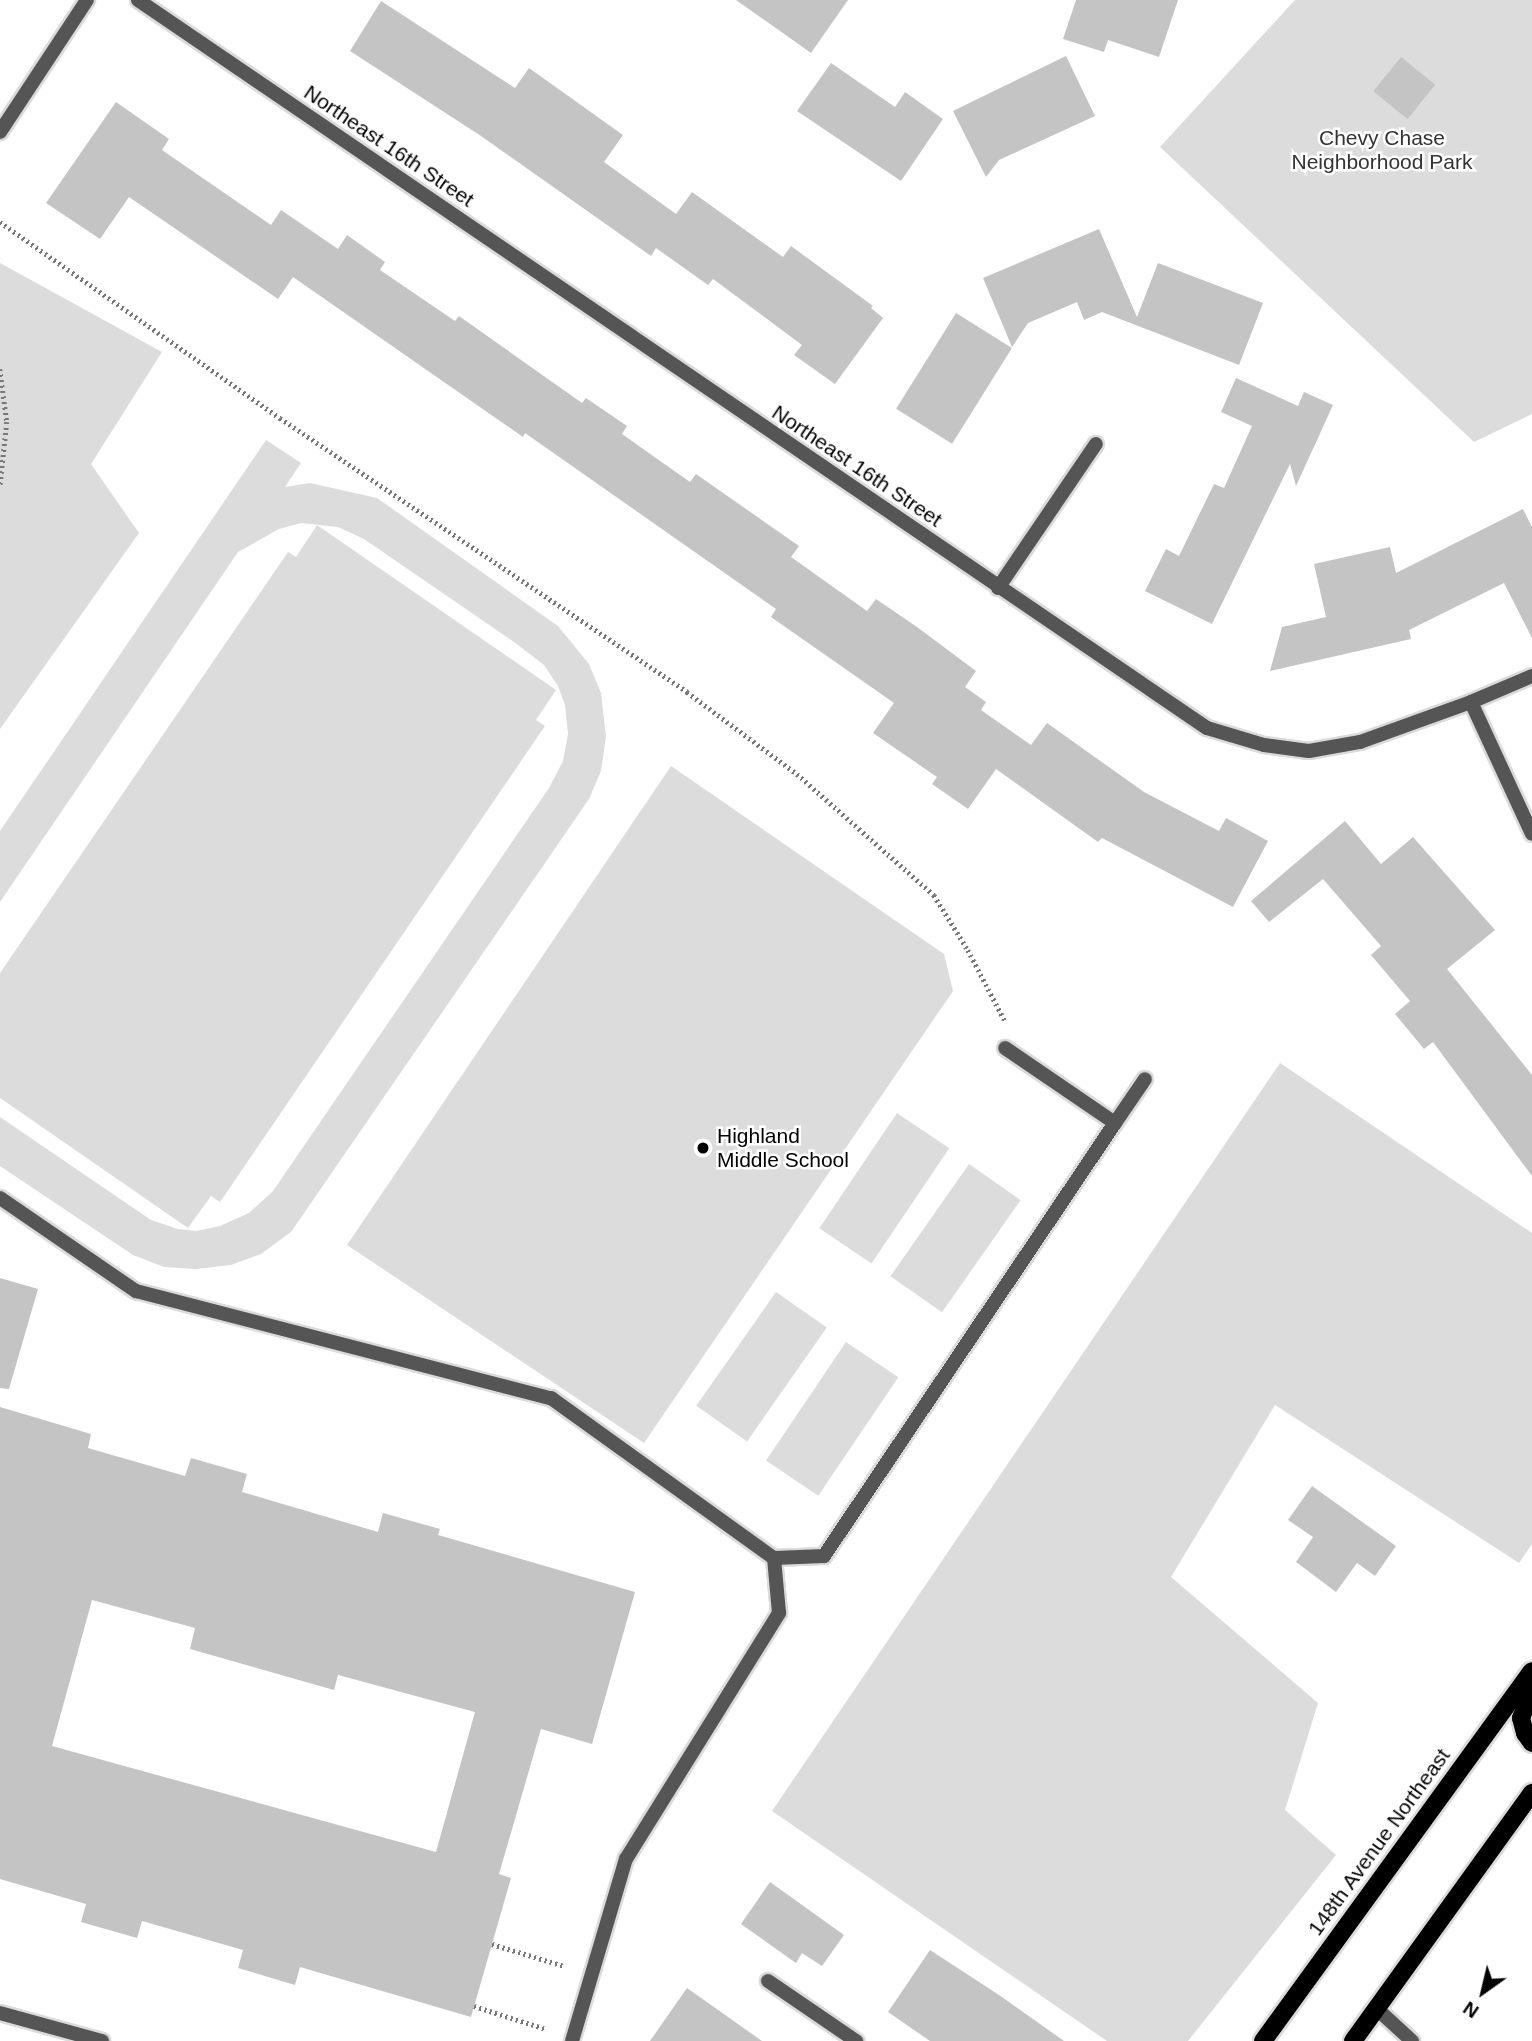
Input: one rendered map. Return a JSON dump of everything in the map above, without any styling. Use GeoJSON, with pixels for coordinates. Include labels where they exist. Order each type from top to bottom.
{"type":"FeatureCollection","features":[{"type":"Feature","properties":{"kind":"main road","name":"148th Avenue Northeast"},"geometry":{"type":"LineString","coordinates":[[1263,2041],[1532,1671]]}},
{"type":"Feature","properties":{"kind":"main road"},"geometry":{"type":"LineString","coordinates":[[1532,1692],[1521,1718],[1525,1733],[1532,1743]]}},
{"type":"Feature","properties":{"kind":"main road"},"geometry":{"type":"LineString","coordinates":[[1353,2041],[1532,1793]]}},
{"type":"Feature","properties":{"kind":"street"},"geometry":{"type":"LineString","coordinates":[[0,132],[87,0]]}},
{"type":"Feature","properties":{"kind":"street","name":"Northeast 16th Street"},"geometry":{"type":"LineString","coordinates":[[138,0],[1207,728],[1264,745],[1309,751],[1360,742],[1471,702],[1532,676]]}},
{"type":"Feature","properties":{"kind":"street"},"geometry":{"type":"LineString","coordinates":[[998,588],[1096,444]]}},
{"type":"Feature","properties":{"kind":"street"},"geometry":{"type":"LineString","coordinates":[[1471,702],[1532,834]]}},
{"type":"Feature","properties":{"kind":"street"},"geometry":{"type":"LineString","coordinates":[[1005,1048],[1115,1123]]}},
{"type":"Feature","properties":{"kind":"street"},"geometry":{"type":"LineString","coordinates":[[0,1198],[136,1291],[551,1398],[774,1558],[824,1556],[1145,1079]]}},
{"type":"Feature","properties":{"kind":"street"},"geometry":{"type":"LineString","coordinates":[[572,2041],[626,1860],[779,1613],[774,1558]]}},
{"type":"Feature","properties":{"kind":"street"},"geometry":{"type":"LineString","coordinates":[[768,1982],[856,2041]]}},
{"type":"Feature","properties":{"kind":"street"},"geometry":{"type":"LineString","coordinates":[[1376,2008],[1412,2041]]}},
{"type":"Feature","properties":{"kind":"street"},"geometry":{"type":"LineString","coordinates":[[0,2012],[102,2041]]}},
{"type":"Feature","properties":{"kind":"path"},"geometry":{"type":"LineString","coordinates":[[0,222],[280,418],[687,692],[797,774],[934,895],[968,950],[1007,1027],[1005,1048]]}},
{"type":"Feature","properties":{"kind":"path"},"geometry":{"type":"LineString","coordinates":[[0,369],[7,422],[0,487]]}},
{"type":"Feature","properties":{"kind":"path"},"geometry":{"type":"LineString","coordinates":[[492,1944],[565,1964],[561,1977]]}},
{"type":"Feature","properties":{"kind":"path"},"geometry":{"type":"LineString","coordinates":[[474,2006],[546,2029]]}},
{"type":"Feature","properties":{"kind":"path"},"geometry":{"type":"LineString","coordinates":[[542,2041],[550,2016]]}},
{"type":"Feature","properties":{"kind":"green space","name":"Chevy Chase Neighborhood Park"},"geometry":{"type":"Polygon","coordinates":[[[1295,0],[1532,0],[1532,414],[1474,442],[1160,147],[1295,0]]]}},
{"type":"Feature","properties":{"kind":"green space"},"geometry":{"type":"Polygon","coordinates":[[[0,263],[162,352],[91,464],[139,533],[0,729],[0,263]]]}},
{"type":"Feature","properties":{"kind":"green space"},"geometry":{"type":"Polygon","coordinates":[[[266,440],[301,463],[285,487],[310,483],[377,498],[558,626],[589,664],[601,693],[606,737],[601,771],[589,799],[291,1232],[261,1254],[231,1265],[196,1269],[164,1267],[133,1255],[0,1166],[0,1117],[151,1220],[178,1229],[196,1231],[220,1226],[249,1213],[273,1191],[549,788],[563,761],[568,734],[565,705],[558,686],[544,665],[514,642],[364,539],[338,527],[301,523],[279,529],[238,552],[0,902],[0,831],[266,440]]]}},
{"type":"Feature","properties":{"kind":"green space"},"geometry":{"type":"Polygon","coordinates":[[[317,525],[556,690],[536,720],[545,726],[220,1202],[211,1196],[188,1228],[0,1098],[0,973],[288,552],[296,557],[317,525]]]}},
{"type":"Feature","properties":{"kind":"green space"},"geometry":{"type":"Polygon","coordinates":[[[671,766],[944,954],[953,991],[644,1443],[347,1245],[671,766]]]}},
{"type":"Feature","properties":{"kind":"green space"},"geometry":{"type":"Polygon","coordinates":[[[1280,1063],[1532,1233],[1532,1544],[1519,1563],[1275,1405],[1171,1577],[1318,1703],[1285,1810],[1336,1855],[1188,2041],[1107,2041],[772,1811],[1280,1063]]]}},
{"type":"Feature","properties":{"kind":"green space"},"geometry":{"type":"Polygon","coordinates":[[[897,1113],[949,1148],[872,1263],[819,1228],[897,1113]]]}},
{"type":"Feature","properties":{"kind":"green space"},"geometry":{"type":"Polygon","coordinates":[[[969,1164],[1021,1200],[942,1312],[890,1276],[969,1164]]]}},
{"type":"Feature","properties":{"kind":"green space"},"geometry":{"type":"Polygon","coordinates":[[[776,1292],[827,1328],[747,1441],[696,1406],[776,1292]]]}},
{"type":"Feature","properties":{"kind":"green space"},"geometry":{"type":"Polygon","coordinates":[[[846,1342],[898,1377],[818,1496],[766,1461],[846,1342]]]}},
{"type":"Feature","properties":{"kind":"building"},"geometry":{"type":"Polygon","coordinates":[[[736,0],[848,0],[811,53],[736,0]]]}},
{"type":"Feature","properties":{"kind":"building"},"geometry":{"type":"Polygon","coordinates":[[[1076,0],[1178,0],[1159,57],[1108,40],[1104,52],[1063,39],[1076,0]]]}},
{"type":"Feature","properties":{"kind":"building"},"geometry":{"type":"Polygon","coordinates":[[[381,1],[515,88],[529,68],[623,135],[604,162],[676,214],[692,192],[783,257],[791,246],[873,306],[871,308],[883,318],[835,384],[794,355],[802,345],[713,279],[708,285],[656,248],[651,256],[481,136],[350,51],[381,1]]]}},
{"type":"Feature","properties":{"kind":"building"},"geometry":{"type":"Polygon","coordinates":[[[1066,56],[1095,116],[999,160],[986,177],[953,111],[1066,56]]]}},
{"type":"Feature","properties":{"kind":"building"},"geometry":{"type":"Polygon","coordinates":[[[1401,57],[1435,85],[1408,119],[1373,91],[1401,57]]]}},
{"type":"Feature","properties":{"kind":"building"},"geometry":{"type":"Polygon","coordinates":[[[831,63],[895,107],[905,92],[943,119],[901,181],[797,111],[831,63]]]}},
{"type":"Feature","properties":{"kind":"building"},"geometry":{"type":"Polygon","coordinates":[[[116,102],[169,139],[162,150],[271,225],[281,210],[338,249],[347,235],[385,262],[380,270],[455,321],[459,316],[582,403],[586,398],[627,426],[622,434],[690,482],[696,474],[799,546],[791,557],[867,611],[876,599],[917,627],[976,671],[965,687],[986,702],[981,710],[1031,745],[1047,723],[1144,792],[1219,831],[1226,818],[1268,841],[1233,907],[1102,838],[1098,842],[996,769],[968,809],[932,784],[937,777],[873,733],[894,703],[771,617],[776,609],[525,433],[523,437],[293,277],[278,299],[129,197],[100,239],[46,203],[116,102]]]}},
{"type":"Feature","properties":{"kind":"building"},"geometry":{"type":"Polygon","coordinates":[[[1099,229],[1137,317],[1158,263],[1263,303],[1239,365],[1102,312],[1084,320],[1077,302],[1028,323],[1012,347],[983,278],[1099,229]]]}},
{"type":"Feature","properties":{"kind":"building"},"geometry":{"type":"Polygon","coordinates":[[[956,313],[1012,348],[952,444],[896,409],[956,313]]]}},
{"type":"Feature","properties":{"kind":"building"},"geometry":{"type":"Polygon","coordinates":[[[1236,378],[1298,406],[1304,392],[1333,405],[1296,486],[1290,464],[1212,624],[1145,591],[1166,549],[1179,556],[1214,484],[1224,488],[1252,426],[1221,412],[1236,378]]]}},
{"type":"Feature","properties":{"kind":"building"},"geometry":{"type":"Polygon","coordinates":[[[1523,509],[1532,527],[1532,638],[1504,583],[1409,630],[1411,639],[1270,671],[1282,627],[1326,617],[1314,564],[1390,547],[1396,573],[1523,509]]]}},
{"type":"Feature","properties":{"kind":"building"},"geometry":{"type":"Polygon","coordinates":[[[1345,821],[1381,864],[1413,837],[1495,930],[1447,969],[1532,1075],[1532,1176],[1433,1042],[1424,1049],[1395,1014],[1410,1001],[1371,955],[1381,946],[1323,879],[1269,922],[1251,901],[1345,821]]]}},
{"type":"Feature","properties":{"kind":"building"},"geometry":{"type":"Polygon","coordinates":[[[0,1278],[38,1289],[9,1389],[0,1388],[0,1278]]]}},
{"type":"Feature","properties":{"kind":"building"},"geometry":{"type":"Polygon","coordinates":[[[0,1407],[91,1434],[88,1448],[185,1476],[191,1458],[247,1474],[242,1492],[378,1532],[383,1513],[440,1529],[438,1535],[635,1592],[592,1744],[541,1729],[499,1874],[511,1878],[471,2017],[300,1967],[295,1985],[238,1968],[243,1950],[142,1921],[137,1938],[81,1922],[86,1904],[0,1879],[0,1407]],[[92,1600],[52,1746],[436,1852],[475,1712],[338,1675],[334,1690],[190,1649],[195,1628],[92,1600]]]}},
{"type":"Feature","properties":{"kind":"building"},"geometry":{"type":"Polygon","coordinates":[[[1312,1486],[1396,1546],[1375,1576],[1357,1563],[1336,1592],[1296,1562],[1313,1537],[1288,1520],[1312,1486]]]}},
{"type":"Feature","properties":{"kind":"building"},"geometry":{"type":"Polygon","coordinates":[[[770,1882],[844,1935],[822,1966],[802,1953],[796,1963],[741,1924],[770,1882]]]}},
{"type":"Feature","properties":{"kind":"building"},"geometry":{"type":"Polygon","coordinates":[[[930,1950],[1064,2041],[930,2041],[888,2012],[930,1950]]]}},
{"type":"Feature","properties":{"kind":"building"},"geometry":{"type":"Polygon","coordinates":[[[687,1988],[762,2041],[650,2041],[687,1988]]]}},
{"type":"Feature","properties":{"kind":"place","name":"Highland Middle School"},"geometry":{"type":"Point","coordinates":[703,1148]}}]}
